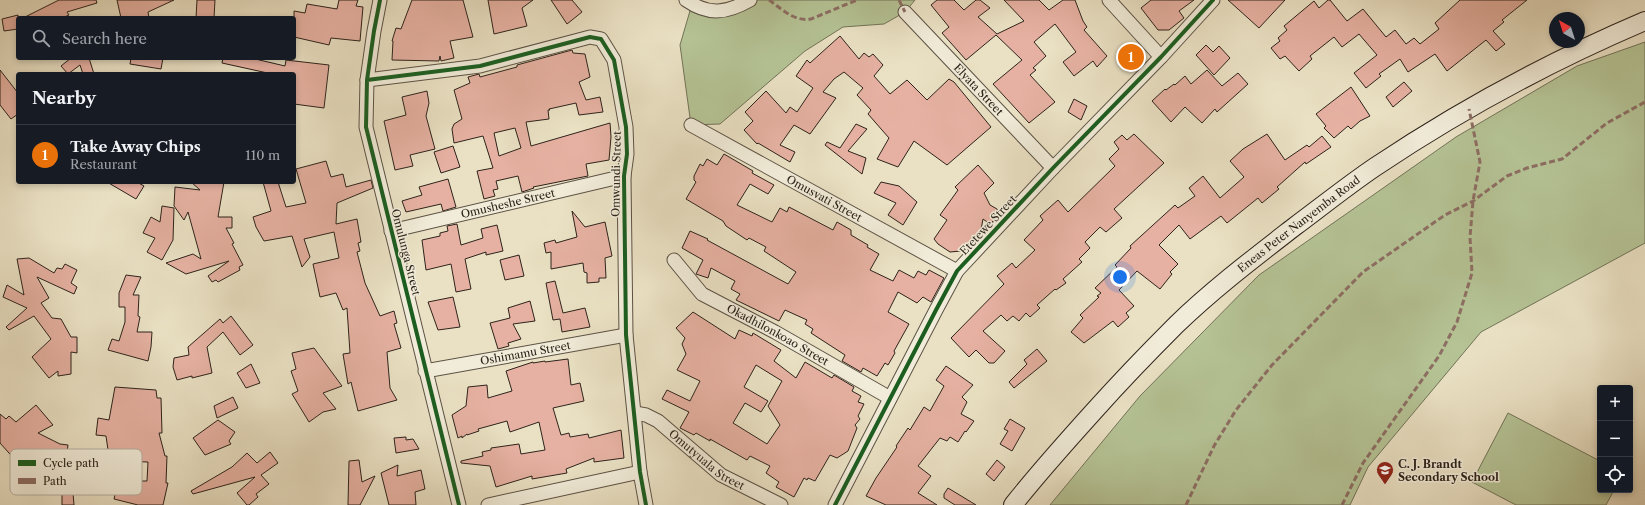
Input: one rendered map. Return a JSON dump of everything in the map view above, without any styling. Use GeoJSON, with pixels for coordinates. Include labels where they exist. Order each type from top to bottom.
{"type":"FeatureCollection","features":[{"type":"Feature","properties":{"kind":"main road","name":"Eneas Peter Nanyemba Road"},"geometry":{"type":"LineString","coordinates":[[1013,505],[1031,482],[1127,375],[1177,324],[1227,280],[1275,242],[1375,167],[1469,109],[1514,83],[1645,21]]}},
{"type":"Feature","properties":{"kind":"street","name":"Omulunga Street"},"geometry":{"type":"LineString","coordinates":[[380,0],[367,80],[366,127],[459,505]]}},
{"type":"Feature","properties":{"kind":"street"},"geometry":{"type":"LineString","coordinates":[[686,0],[692,4],[714,12],[735,8],[750,0]]}},
{"type":"Feature","properties":{"kind":"street"},"geometry":{"type":"LineString","coordinates":[[1109,0],[1161,57]]}},
{"type":"Feature","properties":{"kind":"street","name":"Etetewe Street"},"geometry":{"type":"LineString","coordinates":[[836,505],[890,398],[957,272],[1053,168],[1161,57],[1213,0]]}},
{"type":"Feature","properties":{"kind":"street","name":"Elyata Street"},"geometry":{"type":"LineString","coordinates":[[905,12],[1053,168]]}},
{"type":"Feature","properties":{"kind":"street","name":"Omwundi Street"},"geometry":{"type":"LineString","coordinates":[[367,80],[480,66],[590,36],[601,39],[614,60],[626,127],[627,154],[624,176],[626,335],[640,472],[646,505]]}},
{"type":"Feature","properties":{"kind":"street","name":"Omusvati Street"},"geometry":{"type":"LineString","coordinates":[[691,125],[957,272]]}},
{"type":"Feature","properties":{"kind":"street","name":"Omusheshe Street"},"geometry":{"type":"LineString","coordinates":[[391,231],[624,176]]}},
{"type":"Feature","properties":{"kind":"street","name":"Okadhilonkoao Street"},"geometry":{"type":"LineString","coordinates":[[674,260],[702,294],[775,332],[890,398]]}},
{"type":"Feature","properties":{"kind":"street","name":"Oshimamu Street"},"geometry":{"type":"LineString","coordinates":[[425,371],[626,335]]}},
{"type":"Feature","properties":{"kind":"street","name":"Omutyuala Street"},"geometry":{"type":"LineString","coordinates":[[635,414],[646,415],[658,421],[721,475],[781,505]]}},
{"type":"Feature","properties":{"kind":"street"},"geometry":{"type":"LineString","coordinates":[[488,505],[640,472]]}},
{"type":"Feature","properties":{"kind":"green space"},"geometry":{"type":"Polygon","coordinates":[[[750,0],[915,0],[905,12],[884,24],[843,27],[805,51],[720,124],[691,125],[680,45],[692,4],[714,12],[750,0]]]}},
{"type":"Feature","properties":{"kind":"green space"},"geometry":{"type":"Polygon","coordinates":[[[1645,42],[1645,243],[1481,332],[1368,467],[1350,505],[1050,505],[1140,396],[1259,275],[1456,137],[1577,66],[1645,42]]]}},
{"type":"Feature","properties":{"kind":"green space"},"geometry":{"type":"Polygon","coordinates":[[[1508,413],[1597,459],[1597,493],[1612,493],[1606,505],[1516,505],[1472,482],[1508,413]]]}},
{"type":"Feature","properties":{"kind":"building"},"geometry":{"type":"Polygon","coordinates":[[[59,0],[96,0],[97,3],[67,12],[69,15],[67,16],[27,16],[59,0]]]}},
{"type":"Feature","properties":{"kind":"building"},"geometry":{"type":"Polygon","coordinates":[[[117,0],[174,0],[148,12],[149,16],[121,16],[117,0]]]}},
{"type":"Feature","properties":{"kind":"building"},"geometry":{"type":"Polygon","coordinates":[[[197,0],[215,0],[214,16],[196,16],[197,0]]]}},
{"type":"Feature","properties":{"kind":"building"},"geometry":{"type":"Polygon","coordinates":[[[339,0],[358,0],[356,6],[363,7],[360,41],[331,38],[329,45],[296,37],[296,16],[294,16],[294,11],[305,13],[307,4],[337,9],[339,0]]]}},
{"type":"Feature","properties":{"kind":"building"},"geometry":{"type":"Polygon","coordinates":[[[412,0],[463,0],[473,37],[450,41],[454,58],[441,61],[440,56],[439,61],[392,60],[392,41],[396,28],[401,29],[412,0]]]}},
{"type":"Feature","properties":{"kind":"building"},"geometry":{"type":"Polygon","coordinates":[[[488,0],[533,0],[522,8],[527,26],[494,34],[488,0]]]}},
{"type":"Feature","properties":{"kind":"building"},"geometry":{"type":"Polygon","coordinates":[[[551,0],[572,0],[582,12],[567,24],[551,0]]]}},
{"type":"Feature","properties":{"kind":"building"},"geometry":{"type":"Polygon","coordinates":[[[937,0],[954,0],[964,10],[976,0],[980,0],[990,8],[978,17],[997,34],[1024,21],[1004,0],[1039,0],[1049,10],[1063,0],[1075,0],[1083,21],[1087,27],[1084,30],[1107,56],[1097,67],[1093,61],[1074,76],[1063,62],[1076,52],[1055,24],[1034,42],[1046,56],[1033,68],[1036,70],[1030,75],[1055,102],[1029,123],[993,84],[1022,60],[996,35],[966,60],[942,33],[949,27],[931,5],[937,0]]]}},
{"type":"Feature","properties":{"kind":"building"},"geometry":{"type":"Polygon","coordinates":[[[1151,0],[1194,0],[1179,11],[1184,18],[1169,30],[1158,30],[1141,8],[1151,0]]]}},
{"type":"Feature","properties":{"kind":"building"},"geometry":{"type":"Polygon","coordinates":[[[1228,0],[1285,0],[1259,28],[1228,0]]]}},
{"type":"Feature","properties":{"kind":"building"},"geometry":{"type":"Polygon","coordinates":[[[1330,0],[1347,21],[1363,9],[1386,37],[1395,30],[1406,44],[1414,38],[1420,44],[1439,29],[1435,23],[1460,0],[1527,0],[1502,20],[1504,22],[1493,31],[1505,44],[1496,51],[1486,40],[1447,71],[1435,54],[1408,72],[1400,59],[1379,74],[1381,76],[1366,88],[1354,73],[1377,55],[1359,34],[1342,47],[1334,37],[1310,56],[1312,59],[1299,71],[1285,56],[1280,59],[1271,48],[1280,41],[1278,38],[1287,30],[1284,26],[1314,1],[1319,8],[1330,0]]]}},
{"type":"Feature","properties":{"kind":"building"},"geometry":{"type":"Polygon","coordinates":[[[18,15],[16,16],[16,29],[4,31],[2,19],[18,15]]]}},
{"type":"Feature","properties":{"kind":"building"},"geometry":{"type":"Polygon","coordinates":[[[840,36],[859,59],[864,53],[869,57],[873,54],[883,65],[874,76],[890,94],[907,80],[927,100],[949,79],[954,82],[991,127],[947,165],[914,141],[898,167],[877,159],[889,138],[868,114],[871,110],[857,95],[863,88],[844,72],[834,79],[823,92],[836,98],[810,134],[794,125],[780,145],[795,152],[790,162],[758,143],[757,144],[744,130],[753,121],[745,112],[766,91],[786,113],[790,107],[797,112],[813,88],[796,76],[807,60],[810,63],[840,36]]]}},
{"type":"Feature","properties":{"kind":"building"},"geometry":{"type":"Polygon","coordinates":[[[1206,45],[1213,52],[1219,46],[1230,58],[1214,75],[1196,55],[1206,45]]]}},
{"type":"Feature","properties":{"kind":"building"},"geometry":{"type":"Polygon","coordinates":[[[572,50],[573,53],[585,54],[590,77],[579,82],[586,100],[600,97],[603,112],[579,115],[576,103],[549,109],[549,119],[526,122],[531,146],[610,123],[611,137],[609,160],[586,164],[588,176],[533,187],[534,188],[522,192],[518,176],[496,181],[498,189],[493,190],[495,196],[484,199],[477,171],[493,168],[483,136],[454,143],[452,129],[454,124],[462,119],[454,90],[470,83],[468,77],[479,74],[480,77],[517,67],[517,65],[572,50]],[[515,128],[494,133],[499,156],[521,148],[515,128]]]}},
{"type":"Feature","properties":{"kind":"building"},"geometry":{"type":"Polygon","coordinates":[[[68,60],[90,60],[93,72],[82,72],[80,65],[71,72],[66,72],[61,66],[68,60]]]}},
{"type":"Feature","properties":{"kind":"building"},"geometry":{"type":"Polygon","coordinates":[[[131,60],[163,60],[161,69],[130,64],[131,60]]]}},
{"type":"Feature","properties":{"kind":"building"},"geometry":{"type":"Polygon","coordinates":[[[223,60],[260,60],[285,66],[286,60],[329,65],[324,108],[296,104],[296,72],[263,72],[222,63],[223,60]]]}},
{"type":"Feature","properties":{"kind":"building"},"geometry":{"type":"Polygon","coordinates":[[[0,70],[16,90],[16,115],[11,119],[0,105],[0,70]]]}},
{"type":"Feature","properties":{"kind":"building"},"geometry":{"type":"Polygon","coordinates":[[[1207,70],[1222,86],[1238,73],[1248,84],[1217,112],[1215,109],[1202,123],[1185,107],[1171,122],[1152,101],[1165,89],[1166,90],[1174,84],[1175,85],[1185,76],[1191,84],[1207,70]]]}},
{"type":"Feature","properties":{"kind":"building"},"geometry":{"type":"Polygon","coordinates":[[[1404,82],[1412,91],[1393,107],[1386,97],[1404,82]]]}},
{"type":"Feature","properties":{"kind":"building"},"geometry":{"type":"Polygon","coordinates":[[[1351,87],[1370,116],[1360,121],[1351,129],[1348,126],[1334,138],[1324,128],[1326,126],[1316,114],[1351,87]]]}},
{"type":"Feature","properties":{"kind":"building"},"geometry":{"type":"Polygon","coordinates":[[[427,91],[429,103],[426,116],[435,149],[410,155],[413,166],[395,170],[384,121],[406,115],[402,97],[427,91]]]}},
{"type":"Feature","properties":{"kind":"building"},"geometry":{"type":"Polygon","coordinates":[[[1074,99],[1087,106],[1081,120],[1068,112],[1074,99]]]}},
{"type":"Feature","properties":{"kind":"building"},"geometry":{"type":"Polygon","coordinates":[[[856,124],[867,129],[848,151],[866,158],[862,174],[825,145],[827,142],[840,148],[856,124]]]}},
{"type":"Feature","properties":{"kind":"building"},"geometry":{"type":"Polygon","coordinates":[[[1134,134],[1164,163],[1114,209],[1122,218],[1106,232],[1100,227],[1085,242],[1090,248],[1079,259],[1082,262],[1063,279],[1066,283],[1056,290],[1055,289],[1037,305],[1040,308],[1030,317],[1026,313],[1019,321],[1013,316],[1007,321],[1001,315],[983,331],[1005,351],[994,363],[989,363],[976,350],[969,357],[951,338],[1004,284],[997,276],[1012,263],[1016,268],[1035,250],[1024,240],[1043,220],[1040,216],[1058,200],[1068,212],[1115,166],[1109,159],[1119,149],[1114,142],[1122,135],[1127,140],[1134,134]]]}},
{"type":"Feature","properties":{"kind":"building"},"geometry":{"type":"Polygon","coordinates":[[[1267,134],[1285,160],[1307,145],[1309,147],[1322,136],[1331,147],[1306,164],[1305,162],[1277,187],[1279,189],[1262,203],[1258,198],[1227,223],[1221,216],[1190,239],[1179,225],[1159,245],[1178,264],[1170,272],[1172,274],[1160,289],[1137,271],[1119,290],[1134,306],[1126,313],[1129,317],[1118,327],[1113,321],[1084,343],[1071,332],[1083,318],[1080,315],[1099,297],[1097,296],[1101,293],[1095,288],[1117,267],[1115,265],[1131,248],[1130,246],[1175,205],[1178,208],[1195,196],[1189,188],[1203,176],[1220,198],[1244,177],[1230,161],[1243,149],[1267,134]]]}},
{"type":"Feature","properties":{"kind":"building"},"geometry":{"type":"Polygon","coordinates":[[[453,146],[460,167],[441,173],[434,152],[453,146]]]}},
{"type":"Feature","properties":{"kind":"building"},"geometry":{"type":"Polygon","coordinates":[[[724,154],[753,171],[752,173],[774,185],[768,194],[750,184],[737,205],[772,222],[780,208],[787,212],[789,207],[833,230],[837,222],[851,230],[851,235],[868,245],[867,247],[879,254],[870,270],[893,281],[899,270],[914,278],[918,271],[926,275],[929,270],[944,278],[931,302],[923,297],[917,303],[898,292],[888,312],[909,324],[888,365],[885,363],[877,376],[863,368],[861,372],[842,361],[845,355],[811,333],[813,329],[805,324],[807,320],[785,310],[779,321],[736,300],[740,294],[731,289],[735,281],[711,268],[708,278],[696,274],[703,260],[682,248],[690,231],[708,239],[707,240],[788,284],[796,272],[764,251],[766,247],[749,238],[747,240],[726,226],[723,221],[686,199],[696,182],[694,180],[694,176],[700,164],[703,166],[707,159],[717,165],[724,154]]]}},
{"type":"Feature","properties":{"kind":"building"},"geometry":{"type":"Polygon","coordinates":[[[326,161],[331,177],[343,174],[346,187],[371,180],[373,188],[337,203],[336,224],[357,219],[361,242],[358,243],[360,251],[357,252],[365,283],[380,316],[394,311],[397,323],[394,324],[401,348],[387,352],[390,388],[397,400],[358,411],[351,382],[348,384],[343,354],[350,353],[347,308],[343,310],[336,293],[320,297],[313,264],[339,258],[334,232],[304,239],[310,257],[302,267],[292,236],[264,241],[256,227],[253,217],[271,211],[264,184],[279,184],[286,207],[306,203],[296,169],[326,161]]]}},
{"type":"Feature","properties":{"kind":"building"},"geometry":{"type":"Polygon","coordinates":[[[978,165],[994,183],[984,193],[990,205],[997,209],[999,215],[990,224],[983,219],[980,235],[969,246],[961,251],[950,252],[938,244],[934,239],[947,220],[940,215],[958,190],[955,187],[978,165]]]}},
{"type":"Feature","properties":{"kind":"building"},"geometry":{"type":"Polygon","coordinates":[[[448,179],[456,207],[443,211],[441,204],[406,212],[402,201],[422,195],[419,187],[448,179]]]}},
{"type":"Feature","properties":{"kind":"building"},"geometry":{"type":"Polygon","coordinates":[[[881,182],[899,186],[917,202],[903,225],[888,215],[896,203],[874,193],[881,182]]]}},
{"type":"Feature","properties":{"kind":"building"},"geometry":{"type":"Polygon","coordinates":[[[110,184],[140,184],[144,186],[136,199],[110,184]]]}},
{"type":"Feature","properties":{"kind":"building"},"geometry":{"type":"Polygon","coordinates":[[[193,184],[224,184],[218,217],[232,217],[232,228],[226,228],[234,243],[232,244],[243,265],[239,267],[240,270],[218,282],[216,280],[212,282],[208,276],[229,261],[186,274],[166,263],[193,254],[201,259],[188,212],[184,220],[174,206],[175,187],[200,190],[193,184]]]}},
{"type":"Feature","properties":{"kind":"building"},"geometry":{"type":"Polygon","coordinates":[[[162,206],[174,208],[173,240],[162,260],[147,252],[155,238],[143,233],[151,217],[160,222],[162,206]]]}},
{"type":"Feature","properties":{"kind":"building"},"geometry":{"type":"Polygon","coordinates":[[[572,211],[585,227],[605,222],[612,256],[605,258],[606,278],[599,278],[599,282],[587,283],[587,273],[584,272],[583,263],[551,269],[551,252],[546,253],[544,243],[555,240],[556,243],[577,237],[572,211]]]}},
{"type":"Feature","properties":{"kind":"building"},"geometry":{"type":"Polygon","coordinates":[[[457,224],[461,245],[483,238],[481,229],[497,225],[503,251],[486,255],[486,252],[465,259],[471,289],[456,292],[451,264],[426,270],[422,240],[440,236],[440,233],[448,231],[447,226],[457,224]]]}},
{"type":"Feature","properties":{"kind":"building"},"geometry":{"type":"Polygon","coordinates":[[[519,255],[524,276],[505,280],[500,260],[519,255]]]}},
{"type":"Feature","properties":{"kind":"building"},"geometry":{"type":"Polygon","coordinates":[[[29,258],[54,273],[57,268],[62,269],[65,264],[77,270],[71,283],[77,287],[74,294],[37,277],[49,298],[41,303],[52,318],[61,319],[71,337],[77,337],[77,353],[71,352],[71,374],[58,376],[58,371],[49,378],[32,357],[51,339],[34,316],[9,330],[6,327],[27,308],[3,297],[7,285],[24,295],[17,259],[29,258]]]}},
{"type":"Feature","properties":{"kind":"building"},"geometry":{"type":"Polygon","coordinates":[[[126,275],[141,277],[133,295],[139,295],[138,316],[140,317],[137,332],[152,332],[148,361],[108,350],[112,339],[119,341],[125,322],[125,307],[119,307],[119,293],[126,275]]]}},
{"type":"Feature","properties":{"kind":"building"},"geometry":{"type":"Polygon","coordinates":[[[555,281],[563,313],[585,308],[590,327],[562,332],[560,319],[553,320],[546,283],[555,281]]]}},
{"type":"Feature","properties":{"kind":"building"},"geometry":{"type":"Polygon","coordinates":[[[453,297],[460,327],[438,330],[428,302],[453,297]]]}},
{"type":"Feature","properties":{"kind":"building"},"geometry":{"type":"Polygon","coordinates":[[[530,301],[535,321],[513,324],[521,339],[508,343],[509,346],[498,349],[490,323],[510,318],[508,308],[530,301]]]}},
{"type":"Feature","properties":{"kind":"building"},"geometry":{"type":"Polygon","coordinates":[[[693,312],[735,339],[739,330],[752,336],[753,333],[781,350],[774,361],[796,378],[805,362],[832,378],[834,375],[854,387],[852,391],[861,396],[858,402],[864,404],[858,416],[860,419],[855,425],[857,428],[848,451],[837,458],[830,455],[815,481],[804,478],[794,497],[776,487],[779,482],[766,473],[770,466],[750,456],[747,460],[710,439],[710,441],[696,433],[694,435],[680,428],[689,412],[662,399],[667,390],[690,401],[700,381],[677,370],[686,354],[682,344],[685,338],[676,328],[693,312]],[[756,365],[744,387],[768,401],[761,412],[745,403],[733,423],[767,444],[780,425],[768,406],[782,381],[756,365]]]}},
{"type":"Feature","properties":{"kind":"building"},"geometry":{"type":"Polygon","coordinates":[[[231,316],[253,345],[240,355],[223,332],[207,347],[212,373],[177,380],[173,367],[174,358],[189,355],[188,347],[220,319],[223,323],[231,316]]]}},
{"type":"Feature","properties":{"kind":"building"},"geometry":{"type":"Polygon","coordinates":[[[314,348],[342,386],[323,393],[336,409],[323,412],[309,422],[292,394],[298,391],[291,371],[296,369],[292,353],[314,348]]]}},
{"type":"Feature","properties":{"kind":"building"},"geometry":{"type":"Polygon","coordinates":[[[1037,349],[1047,361],[1014,388],[1009,382],[1027,364],[1024,360],[1037,349]]]}},
{"type":"Feature","properties":{"kind":"building"},"geometry":{"type":"Polygon","coordinates":[[[568,359],[571,385],[580,383],[584,401],[553,408],[561,435],[569,433],[570,437],[588,434],[589,438],[621,430],[624,458],[594,462],[594,458],[566,469],[567,473],[532,479],[532,476],[496,487],[490,466],[461,463],[461,461],[483,456],[482,452],[491,450],[491,448],[519,444],[521,454],[545,450],[539,422],[510,432],[507,421],[478,429],[479,431],[467,434],[462,438],[462,436],[458,438],[452,415],[466,406],[468,387],[487,385],[488,398],[512,391],[506,371],[533,362],[568,359]]]}},
{"type":"Feature","properties":{"kind":"building"},"geometry":{"type":"Polygon","coordinates":[[[251,364],[260,383],[246,388],[237,373],[251,364]]]}},
{"type":"Feature","properties":{"kind":"building"},"geometry":{"type":"Polygon","coordinates":[[[946,366],[973,385],[962,397],[967,402],[961,414],[974,421],[958,442],[950,437],[947,441],[940,438],[918,466],[931,476],[918,493],[937,505],[886,505],[866,496],[908,428],[910,430],[924,407],[930,411],[944,386],[936,380],[946,366]]]}},
{"type":"Feature","properties":{"kind":"building"},"geometry":{"type":"Polygon","coordinates":[[[115,387],[156,390],[157,398],[161,398],[162,433],[159,433],[165,456],[167,456],[166,483],[168,483],[163,505],[138,505],[114,499],[115,495],[142,495],[142,481],[147,481],[148,462],[142,462],[142,449],[108,449],[106,436],[96,435],[98,418],[109,420],[115,387]]]}},
{"type":"Feature","properties":{"kind":"building"},"geometry":{"type":"Polygon","coordinates":[[[233,397],[238,408],[217,418],[214,406],[233,397]]]}},
{"type":"Feature","properties":{"kind":"building"},"geometry":{"type":"Polygon","coordinates":[[[36,405],[53,425],[38,433],[60,444],[68,445],[67,449],[10,449],[10,454],[0,443],[0,414],[6,419],[9,416],[16,422],[36,405]]]}},
{"type":"Feature","properties":{"kind":"building"},"geometry":{"type":"Polygon","coordinates":[[[1010,419],[1025,428],[1012,451],[1000,444],[1008,431],[1004,429],[1010,419]]]}},
{"type":"Feature","properties":{"kind":"building"},"geometry":{"type":"Polygon","coordinates":[[[218,420],[235,432],[229,441],[231,444],[205,455],[193,438],[218,420]]]}},
{"type":"Feature","properties":{"kind":"building"},"geometry":{"type":"Polygon","coordinates":[[[406,437],[406,440],[413,439],[419,449],[396,453],[394,438],[406,437]]]}},
{"type":"Feature","properties":{"kind":"building"},"geometry":{"type":"Polygon","coordinates":[[[270,452],[278,463],[261,475],[269,484],[256,494],[258,497],[249,505],[247,505],[237,493],[255,477],[193,494],[191,491],[232,467],[247,453],[257,463],[270,452]]]}},
{"type":"Feature","properties":{"kind":"building"},"geometry":{"type":"Polygon","coordinates":[[[359,460],[362,482],[375,476],[360,505],[348,505],[349,461],[359,460]]]}},
{"type":"Feature","properties":{"kind":"building"},"geometry":{"type":"Polygon","coordinates":[[[997,460],[1005,467],[994,481],[986,474],[997,460]]]}},
{"type":"Feature","properties":{"kind":"building"},"geometry":{"type":"Polygon","coordinates":[[[398,465],[397,476],[421,470],[425,489],[415,492],[416,505],[389,505],[381,473],[398,465]]]}},
{"type":"Feature","properties":{"kind":"building"},"geometry":{"type":"Polygon","coordinates":[[[948,488],[976,505],[955,505],[944,498],[944,494],[948,488]]]}},
{"type":"Feature","properties":{"kind":"building"},"geometry":{"type":"Polygon","coordinates":[[[62,495],[73,495],[74,505],[62,505],[62,495]]]}},
{"type":"Feature","properties":{"kind":"marked path"},"geometry":{"type":"LineString","coordinates":[[769,0],[788,14],[799,19],[811,19],[857,0]]}},
{"type":"Feature","properties":{"kind":"marked path"},"geometry":{"type":"LineString","coordinates":[[899,0],[905,12]]}},
{"type":"Feature","properties":{"kind":"marked path"},"geometry":{"type":"LineString","coordinates":[[1186,505],[1214,446],[1236,410],[1272,365],[1363,272],[1445,215],[1473,201],[1507,176],[1527,168],[1562,159],[1607,123],[1645,102]]}},
{"type":"Feature","properties":{"kind":"marked path"},"geometry":{"type":"LineString","coordinates":[[1342,505],[1363,463],[1439,356],[1457,322],[1472,273],[1470,237],[1473,201],[1480,162],[1469,109]]}},
{"type":"Feature","properties":{"kind":"cycle path"},"geometry":{"type":"LineString","coordinates":[[380,0],[367,80],[366,127],[459,505]]}},
{"type":"Feature","properties":{"kind":"cycle path"},"geometry":{"type":"LineString","coordinates":[[835,505],[957,271],[1053,168],[1161,57],[1213,0]]}},
{"type":"Feature","properties":{"kind":"cycle path"},"geometry":{"type":"LineString","coordinates":[[367,80],[480,66],[590,37],[601,39],[614,60],[626,127],[627,154],[624,176],[626,335],[640,472],[646,505]]}},
{"type":"Feature","properties":{"kind":"place","name":"Take Away Chips"},"geometry":{"type":"Point","coordinates":[1131,57]}},
{"type":"Feature","properties":{"kind":"place","name":"C. J. Brandt Secondary School"},"geometry":{"type":"Point","coordinates":[1385,485]}}]}
